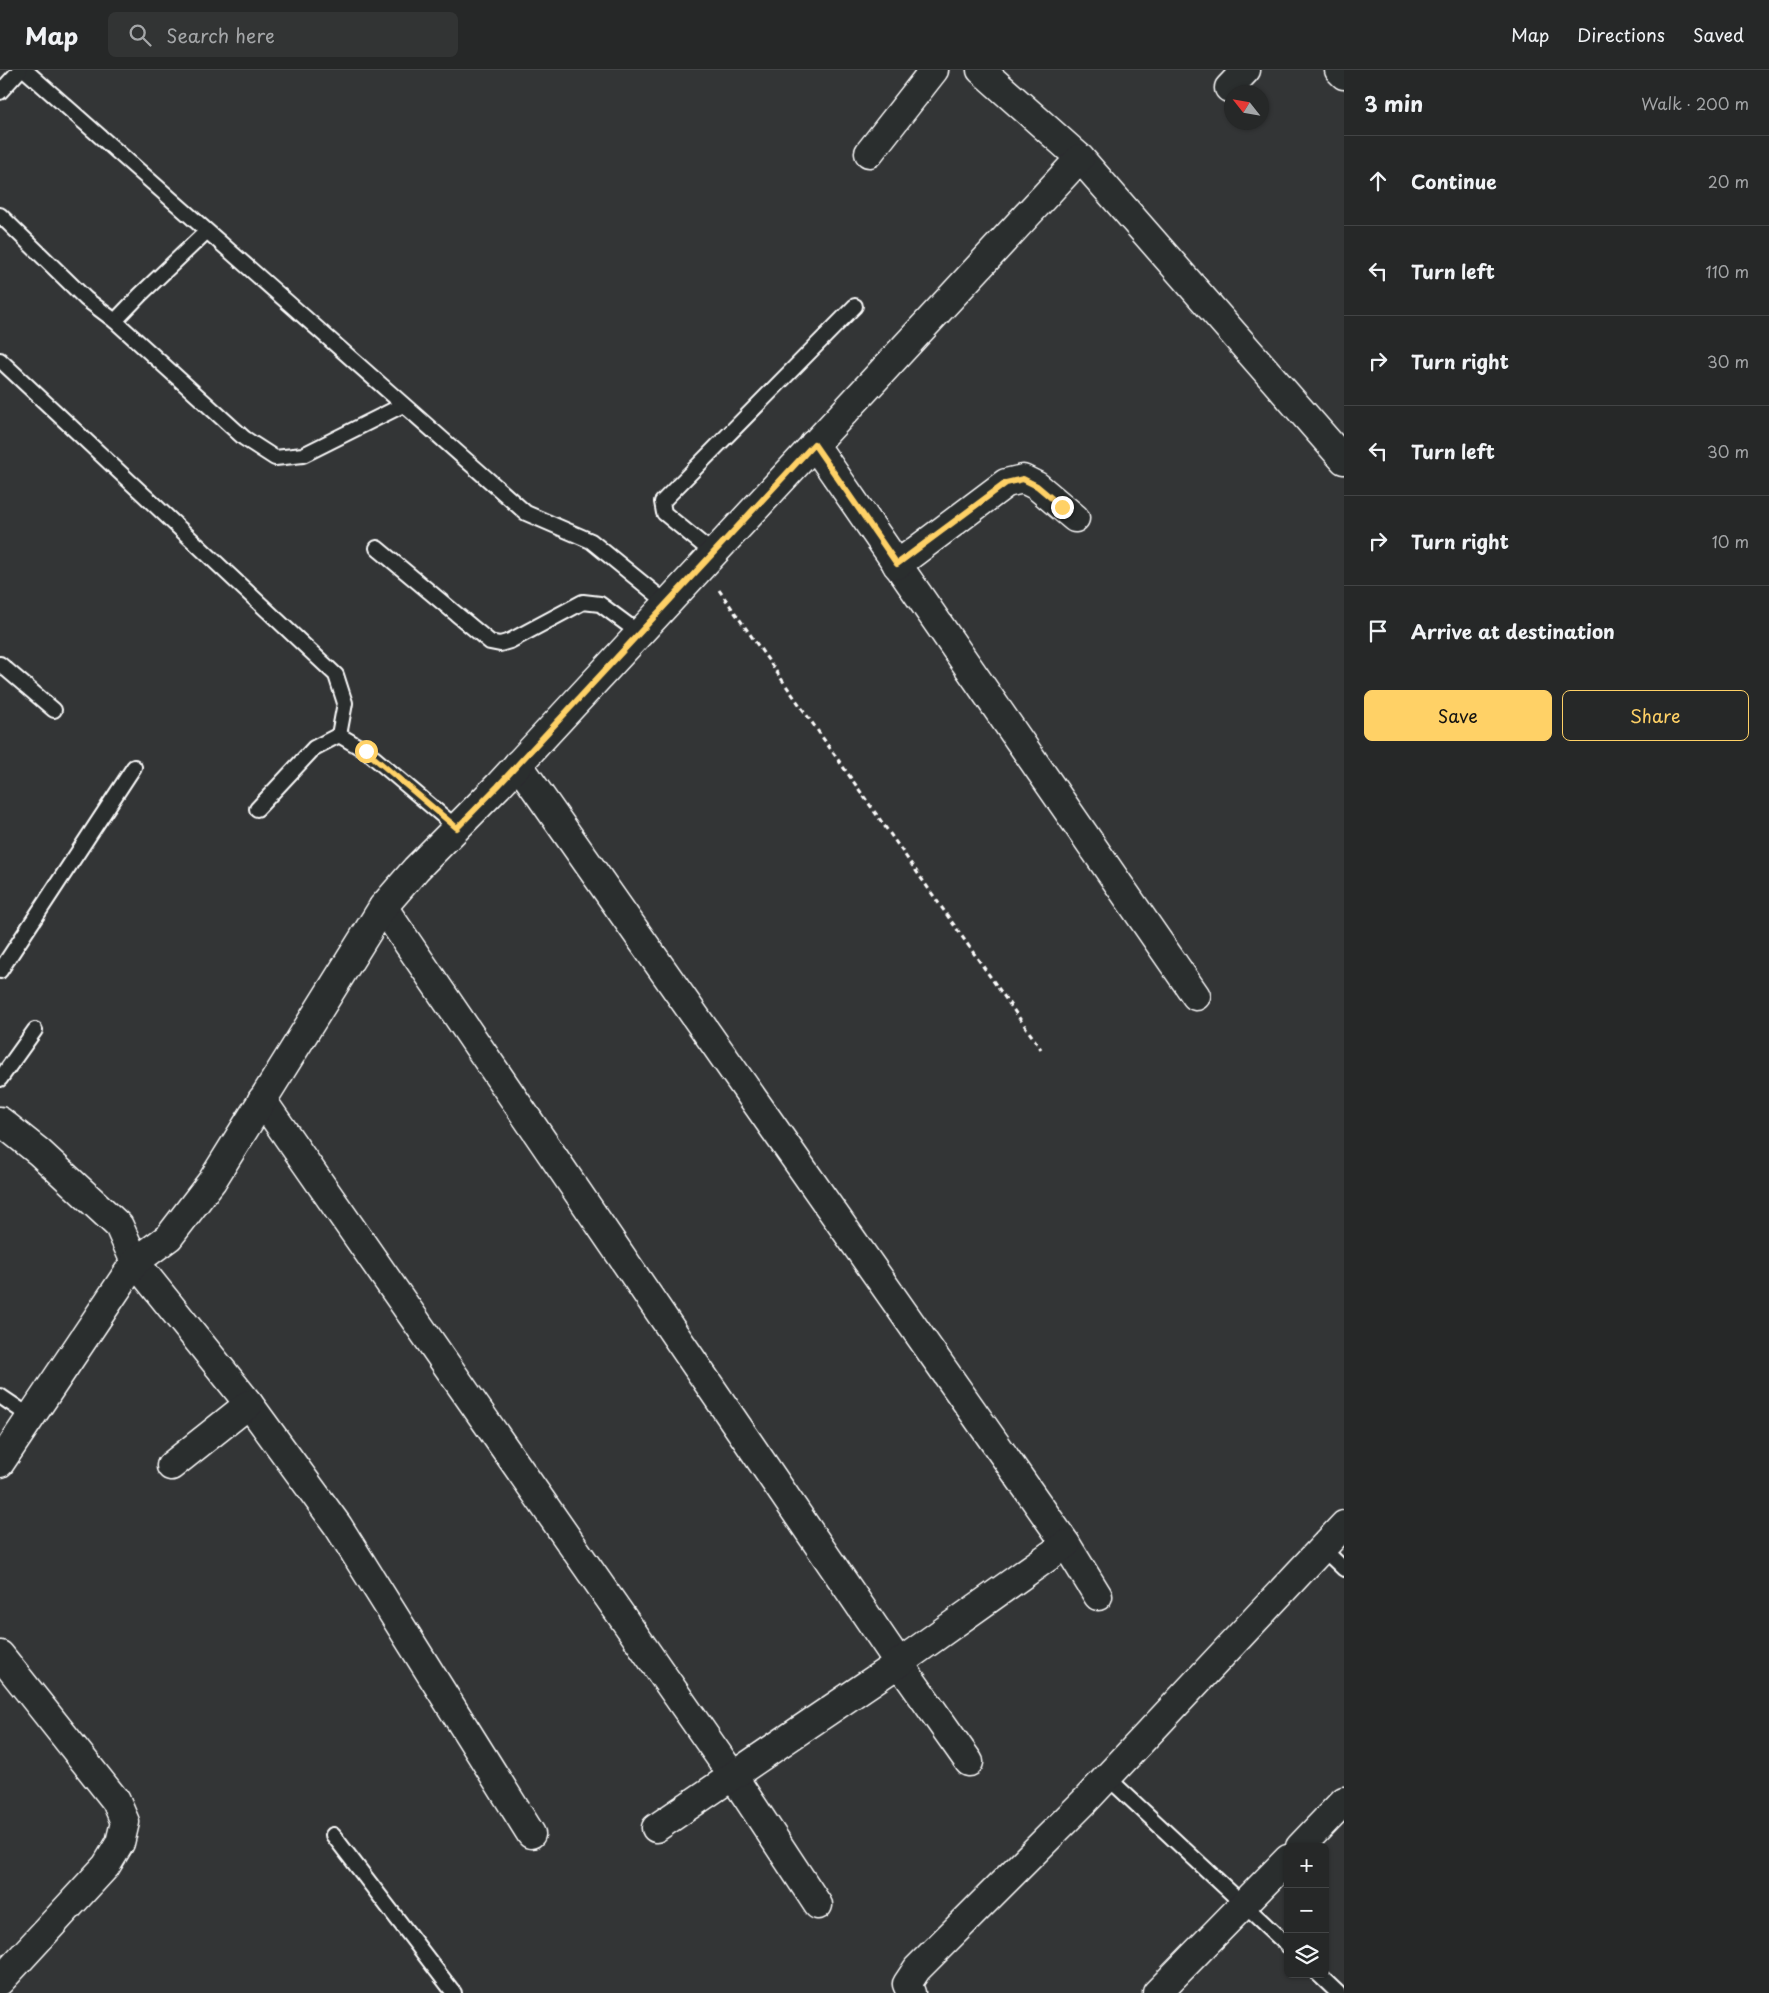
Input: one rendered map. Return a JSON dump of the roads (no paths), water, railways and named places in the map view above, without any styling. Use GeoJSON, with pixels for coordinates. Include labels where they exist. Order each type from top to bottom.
{"type":"FeatureCollection","features":[{"type":"Feature","properties":{"kind":"street"},"geometry":{"type":"LineString","coordinates":[[869,152],[934,70]]}},
{"type":"Feature","properties":{"kind":"street"},"geometry":{"type":"LineString","coordinates":[[981,70],[1080,158],[1344,460]]}},
{"type":"Feature","properties":{"kind":"street"},"geometry":{"type":"LineString","coordinates":[[1339,70],[1344,74]]}},
{"type":"Feature","properties":{"kind":"street"},"geometry":{"type":"LineString","coordinates":[[0,1463],[135,1262],[168,1236],[212,1181],[383,907],[416,869],[518,764],[1080,158]]}},
{"type":"Feature","properties":{"kind":"street"},"geometry":{"type":"LineString","coordinates":[[814,444],[1196,996]]}},
{"type":"Feature","properties":{"kind":"street"},"geometry":{"type":"LineString","coordinates":[[897,564],[1006,483],[1023,479],[1037,486],[1075,518]]}},
{"type":"Feature","properties":{"kind":"street"},"geometry":{"type":"LineString","coordinates":[[518,764],[1066,1544],[1098,1596]]}},
{"type":"Feature","properties":{"kind":"street"},"geometry":{"type":"LineString","coordinates":[[383,907],[899,1663],[969,1762]]}},
{"type":"Feature","properties":{"kind":"street"},"geometry":{"type":"LineString","coordinates":[[262,1100],[733,1776],[818,1904]]}},
{"type":"Feature","properties":{"kind":"street"},"geometry":{"type":"LineString","coordinates":[[0,1121],[39,1152],[119,1226],[135,1262],[249,1404],[338,1526],[530,1834]]}},
{"type":"Feature","properties":{"kind":"street"},"geometry":{"type":"LineString","coordinates":[[171,1466],[249,1404]]}},
{"type":"Feature","properties":{"kind":"street"},"geometry":{"type":"LineString","coordinates":[[911,1993],[907,1984],[918,1969],[1086,1801],[1344,1525]]}},
{"type":"Feature","properties":{"kind":"street"},"geometry":{"type":"LineString","coordinates":[[656,1828],[899,1663],[1066,1544]]}},
{"type":"Feature","properties":{"kind":"street"},"geometry":{"type":"LineString","coordinates":[[0,1655],[116,1801],[126,1822],[120,1843],[106,1866],[0,1981]]}},
{"type":"Feature","properties":{"kind":"street"},"geometry":{"type":"LineString","coordinates":[[1304,1843],[1344,1802]]}},
{"type":"Feature","properties":{"kind":"street"},"geometry":{"type":"LineString","coordinates":[[1157,1993],[1284,1863]]}},
{"type":"Feature","properties":{"kind":"lane"},"geometry":{"type":"LineString","coordinates":[[0,92],[20,70]]}},
{"type":"Feature","properties":{"kind":"lane"},"geometry":{"type":"LineString","coordinates":[[25,70],[526,513],[591,541],[667,603]]}},
{"type":"Feature","properties":{"kind":"lane"},"geometry":{"type":"LineString","coordinates":[[0,215],[86,299],[115,321],[244,438],[275,458],[303,455],[403,405]]}},
{"type":"Feature","properties":{"kind":"lane"},"geometry":{"type":"LineString","coordinates":[[115,321],[206,232]]}},
{"type":"Feature","properties":{"kind":"lane"},"geometry":{"type":"LineString","coordinates":[[707,559],[664,513],[662,502],[855,306]]}},
{"type":"Feature","properties":{"kind":"lane"},"geometry":{"type":"LineString","coordinates":[[0,360],[336,675],[345,703],[339,735]]}},
{"type":"Feature","properties":{"kind":"lane"},"geometry":{"type":"LineString","coordinates":[[377,548],[490,642],[500,644],[510,641],[583,602],[600,604],[640,633]]}},
{"type":"Feature","properties":{"kind":"lane"},"geometry":{"type":"LineString","coordinates":[[0,664],[54,710]]}},
{"type":"Feature","properties":{"kind":"lane"},"geometry":{"type":"LineString","coordinates":[[257,809],[314,748],[339,735]]}},
{"type":"Feature","properties":{"kind":"lane"},"geometry":{"type":"LineString","coordinates":[[339,735],[366,751],[457,828]]}},
{"type":"Feature","properties":{"kind":"lane"},"geometry":{"type":"LineString","coordinates":[[0,971],[134,767]]}},
{"type":"Feature","properties":{"kind":"lane"},"geometry":{"type":"LineString","coordinates":[[0,1079],[35,1030]]}},
{"type":"Feature","properties":{"kind":"lane"},"geometry":{"type":"LineString","coordinates":[[0,1396],[31,1417]]}},
{"type":"Feature","properties":{"kind":"lane"},"geometry":{"type":"LineString","coordinates":[[1322,1548],[1344,1569]]}},
{"type":"Feature","properties":{"kind":"lane"},"geometry":{"type":"LineString","coordinates":[[1108,1777],[1284,1942]]}},
{"type":"Feature","properties":{"kind":"lane"},"geometry":{"type":"LineString","coordinates":[[333,1835],[454,1993]]}},
{"type":"Feature","properties":{"kind":"lane"},"geometry":{"type":"LineString","coordinates":[[1322,1978],[1338,1993]]}}]}
